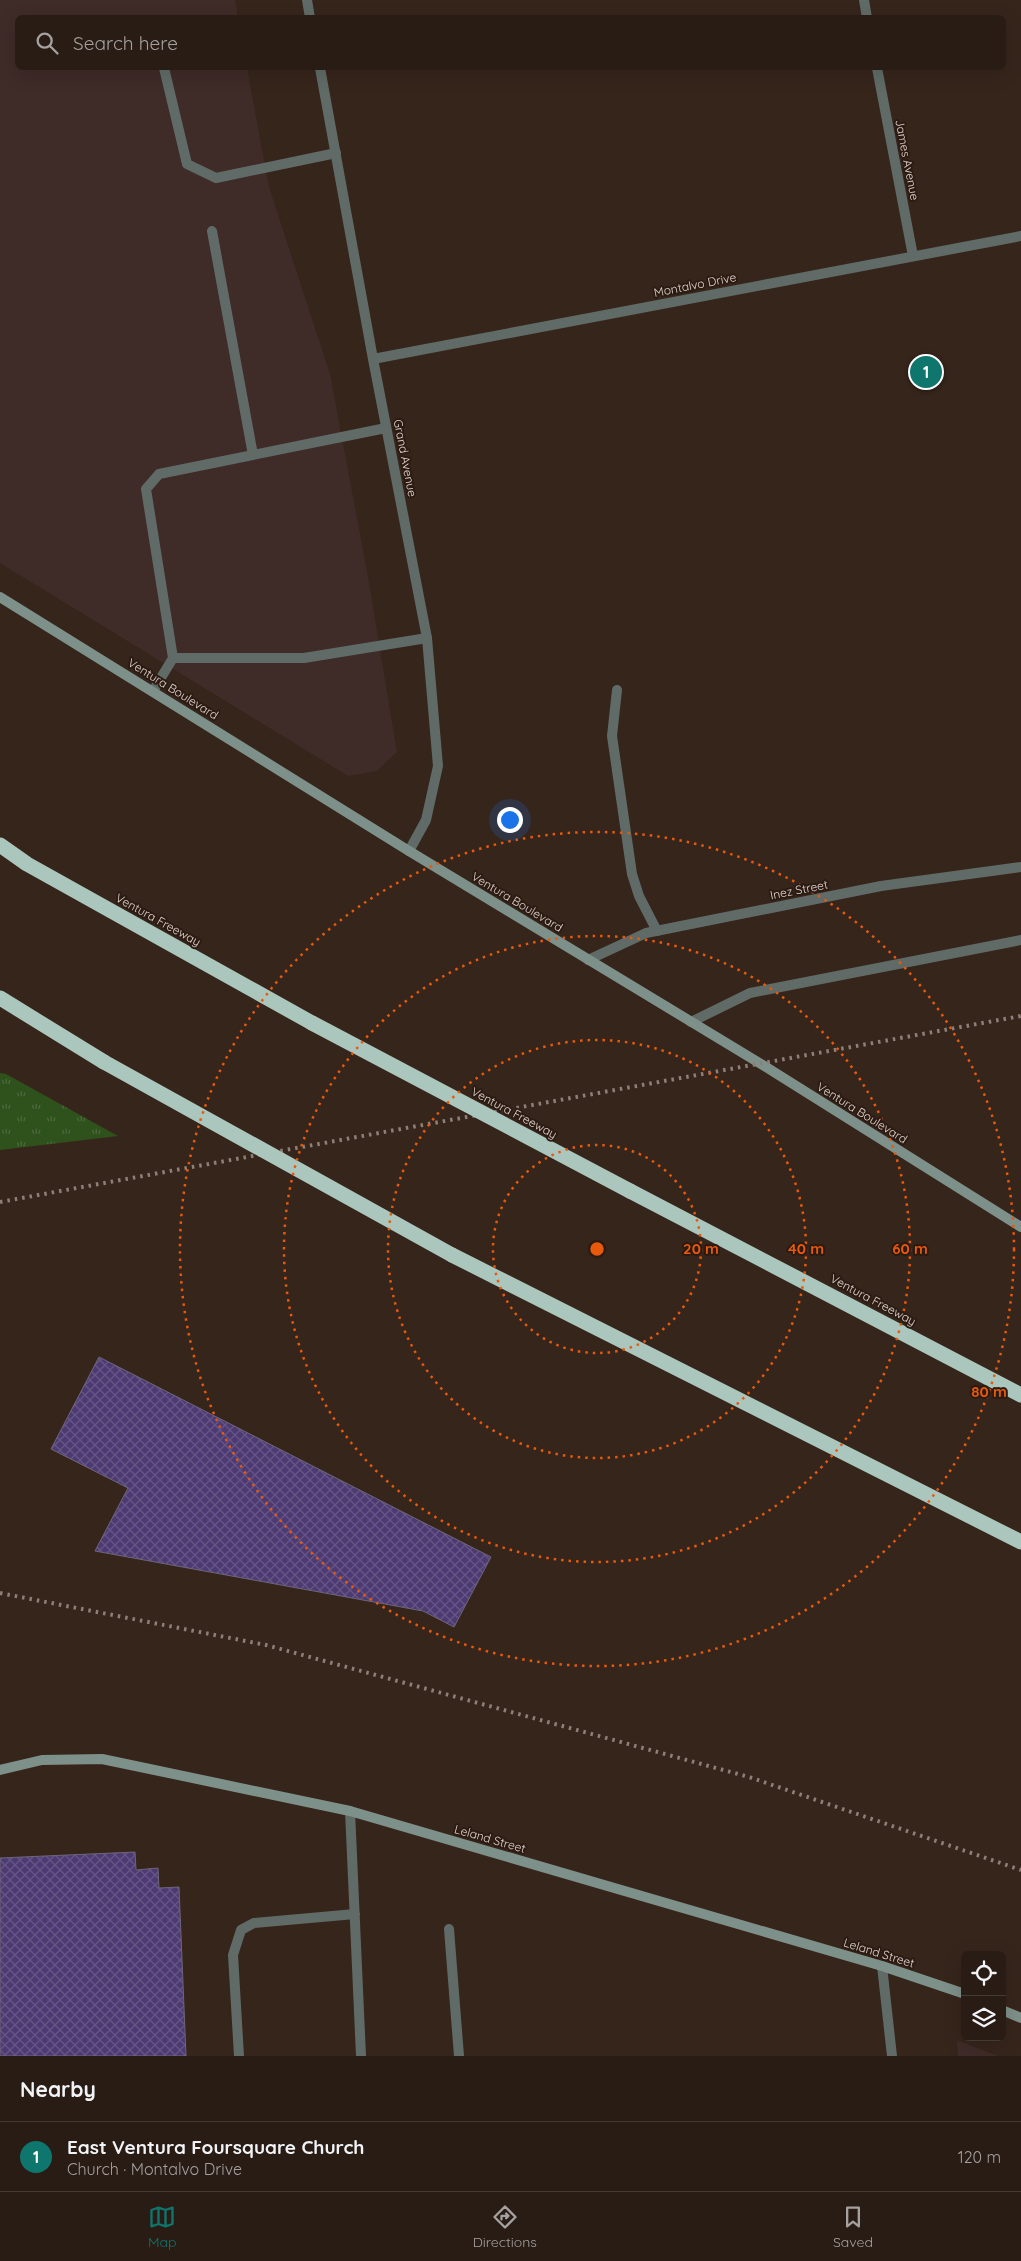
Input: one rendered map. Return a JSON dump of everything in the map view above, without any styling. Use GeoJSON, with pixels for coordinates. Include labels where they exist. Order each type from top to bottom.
{"type":"FeatureCollection","features":[{"type":"Feature","properties":{"kind":"highway","name":"Ventura Freeway"},"geometry":{"type":"LineString","coordinates":[[0,845],[27,864],[312,1023],[1021,1395]]}},
{"type":"Feature","properties":{"kind":"highway"},"geometry":{"type":"LineString","coordinates":[[0,998],[104,1062],[452,1255],[1021,1542]]}},
{"type":"Feature","properties":{"kind":"street"},"geometry":{"type":"LineString","coordinates":[[307,0],[310,15]]}},
{"type":"Feature","properties":{"kind":"street"},"geometry":{"type":"LineString","coordinates":[[864,0],[866,15]]}},
{"type":"Feature","properties":{"kind":"street"},"geometry":{"type":"LineString","coordinates":[[164,70],[187,164],[216,178],[336,153]]}},
{"type":"Feature","properties":{"kind":"street","name":"Grand Avenue"},"geometry":{"type":"LineString","coordinates":[[320,70],[373,359],[427,638],[438,766],[426,820],[409,851]]}},
{"type":"Feature","properties":{"kind":"street","name":"James Avenue"},"geometry":{"type":"LineString","coordinates":[[877,70],[913,256]]}},
{"type":"Feature","properties":{"kind":"street"},"geometry":{"type":"LineString","coordinates":[[212,232],[253,455]]}},
{"type":"Feature","properties":{"kind":"street","name":"Montalvo Drive"},"geometry":{"type":"LineString","coordinates":[[373,359],[1021,236]]}},
{"type":"Feature","properties":{"kind":"street"},"geometry":{"type":"LineString","coordinates":[[153,691],[173,658],[146,489],[158,474],[386,428]]}},
{"type":"Feature","properties":{"kind":"street","name":"Ventura Boulevard"},"geometry":{"type":"LineString","coordinates":[[0,597],[1021,1227]]}},
{"type":"Feature","properties":{"kind":"street"},"geometry":{"type":"LineString","coordinates":[[173,658],[304,658],[427,638]]}},
{"type":"Feature","properties":{"kind":"street"},"geometry":{"type":"LineString","coordinates":[[617,690],[612,736],[632,874],[639,896],[657,931]]}},
{"type":"Feature","properties":{"kind":"street","name":"Inez Street"},"geometry":{"type":"LineString","coordinates":[[588,960],[646,932],[882,886],[1021,867]]}},
{"type":"Feature","properties":{"kind":"street"},"geometry":{"type":"LineString","coordinates":[[691,1022],[750,993],[1021,940]]}},
{"type":"Feature","properties":{"kind":"street","name":"Leland Street"},"geometry":{"type":"LineString","coordinates":[[0,1770],[42,1760],[102,1759],[350,1811],[882,1966],[961,1993]]}},
{"type":"Feature","properties":{"kind":"street"},"geometry":{"type":"LineString","coordinates":[[350,1811],[361,2056]]}},
{"type":"Feature","properties":{"kind":"street"},"geometry":{"type":"LineString","coordinates":[[239,2056],[233,1955],[241,1930],[254,1923],[354,1914]]}},
{"type":"Feature","properties":{"kind":"street"},"geometry":{"type":"LineString","coordinates":[[449,1929],[459,2056]]}},
{"type":"Feature","properties":{"kind":"street"},"geometry":{"type":"LineString","coordinates":[[882,1966],[892,2056]]}},
{"type":"Feature","properties":{"kind":"street"},"geometry":{"type":"LineString","coordinates":[[1006,2012],[1021,2018]]}},
{"type":"Feature","properties":{"kind":"shaded area"},"geometry":{"type":"Polygon","coordinates":[[[0,0],[235,0],[238,15],[15,15],[15,70],[247,70],[269,187],[330,374],[368,577],[397,752],[377,771],[348,776],[0,563],[0,0]]]}},
{"type":"Feature","properties":{"kind":"shaded area"},"geometry":{"type":"Polygon","coordinates":[[[957,2040],[998,2056],[958,2056],[957,2040]]]}},
{"type":"Feature","properties":{"kind":"green space"},"geometry":{"type":"Polygon","coordinates":[[[0,1073],[6,1074],[118,1136],[0,1150],[0,1073]]]}},
{"type":"Feature","properties":{"kind":"building"},"geometry":{"type":"Polygon","coordinates":[[[99,1357],[491,1557],[454,1627],[423,1611],[95,1551],[128,1488],[51,1449],[99,1357]]]}},
{"type":"Feature","properties":{"kind":"building"},"geometry":{"type":"Polygon","coordinates":[[[135,1852],[136,1870],[158,1868],[159,1888],[179,1887],[186,2056],[0,2056],[0,1858],[135,1852]]]}},
{"type":"Feature","properties":{"kind":"railway"},"geometry":{"type":"LineString","coordinates":[[0,1202],[1021,1016]]}},
{"type":"Feature","properties":{"kind":"railway"},"geometry":{"type":"LineString","coordinates":[[0,1593],[266,1645],[749,1777],[1021,1870]]}},
{"type":"Feature","properties":{"kind":"place","name":"East Ventura Foursquare Church"},"geometry":{"type":"Point","coordinates":[926,372]}}]}
